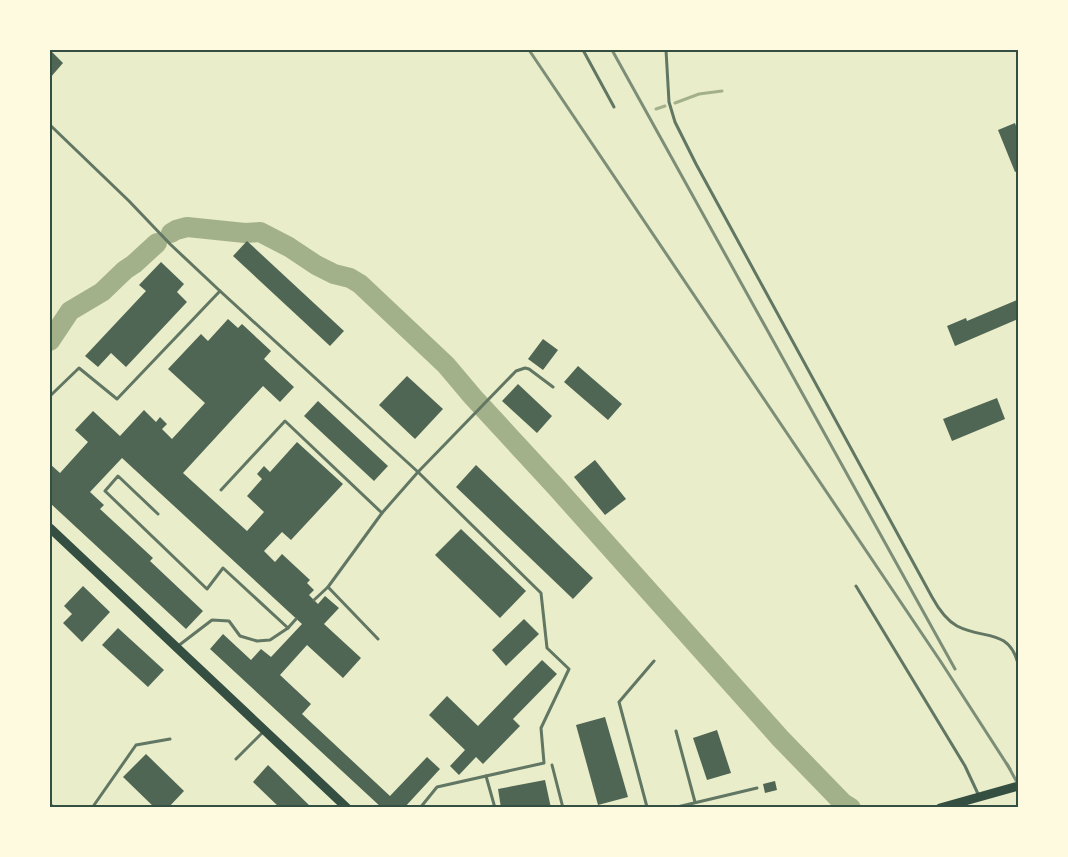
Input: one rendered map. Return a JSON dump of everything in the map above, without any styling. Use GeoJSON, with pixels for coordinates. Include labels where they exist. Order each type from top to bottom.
{"type":"FeatureCollection","features":[{"type":"Feature","properties":{"kind":"main road"},"geometry":{"type":"LineString","coordinates":[[50,528],[347,807]]}},
{"type":"Feature","properties":{"kind":"main road"},"geometry":{"type":"LineString","coordinates":[[940,807],[1018,786]]}},
{"type":"Feature","properties":{"kind":"lane"},"geometry":{"type":"LineString","coordinates":[[583,50],[614,107]]}},
{"type":"Feature","properties":{"kind":"lane"},"geometry":{"type":"LineString","coordinates":[[666,50],[669,102],[675,122],[938,608],[954,625],[1008,642],[1018,663]]}},
{"type":"Feature","properties":{"kind":"lane"},"geometry":{"type":"LineString","coordinates":[[50,125],[170,244],[418,472],[541,593],[547,648],[569,669],[541,728],[544,763],[436,787],[420,807]]}},
{"type":"Feature","properties":{"kind":"lane"},"geometry":{"type":"LineString","coordinates":[[50,396],[80,368],[117,399],[220,291]]}},
{"type":"Feature","properties":{"kind":"lane"},"geometry":{"type":"LineString","coordinates":[[314,600],[328,587],[382,513],[509,376],[522,368],[529,369],[553,387]]}},
{"type":"Feature","properties":{"kind":"lane"},"geometry":{"type":"LineString","coordinates":[[221,490],[285,422],[382,513]]}},
{"type":"Feature","properties":{"kind":"lane"},"geometry":{"type":"LineString","coordinates":[[158,514],[118,476],[105,491],[207,589],[223,568],[288,628]]}},
{"type":"Feature","properties":{"kind":"lane"},"geometry":{"type":"LineString","coordinates":[[856,586],[965,766],[980,797]]}},
{"type":"Feature","properties":{"kind":"lane"},"geometry":{"type":"LineString","coordinates":[[328,587],[378,639]]}},
{"type":"Feature","properties":{"kind":"lane"},"geometry":{"type":"LineString","coordinates":[[177,647],[212,620],[229,621],[240,636],[257,641],[270,640],[288,628],[296,619]]}},
{"type":"Feature","properties":{"kind":"lane"},"geometry":{"type":"LineString","coordinates":[[654,662],[619,702],[646,807],[663,807]]}},
{"type":"Feature","properties":{"kind":"lane"},"geometry":{"type":"LineString","coordinates":[[236,759],[265,730]]}},
{"type":"Feature","properties":{"kind":"lane"},"geometry":{"type":"LineString","coordinates":[[676,730],[695,802]]}},
{"type":"Feature","properties":{"kind":"lane"},"geometry":{"type":"LineString","coordinates":[[92,807],[136,745],[170,739]]}},
{"type":"Feature","properties":{"kind":"lane"},"geometry":{"type":"LineString","coordinates":[[552,765],[563,807]]}},
{"type":"Feature","properties":{"kind":"lane"},"geometry":{"type":"LineString","coordinates":[[486,776],[495,807]]}},
{"type":"Feature","properties":{"kind":"lane"},"geometry":{"type":"LineString","coordinates":[[673,807],[757,788]]}},
{"type":"Feature","properties":{"kind":"building"},"geometry":{"type":"Polygon","coordinates":[[[50,50],[63,63],[50,78],[50,50]]]}},
{"type":"Feature","properties":{"kind":"building"},"geometry":{"type":"Polygon","coordinates":[[[1015,123],[1018,132],[1018,171],[1015,172],[998,130],[1015,123]]]}},
{"type":"Feature","properties":{"kind":"building"},"geometry":{"type":"Polygon","coordinates":[[[247,241],[344,331],[330,346],[233,256],[247,241]]]}},
{"type":"Feature","properties":{"kind":"building"},"geometry":{"type":"Polygon","coordinates":[[[161,262],[184,284],[177,292],[187,302],[126,367],[111,353],[98,367],[85,356],[146,291],[139,285],[161,262]]]}},
{"type":"Feature","properties":{"kind":"building"},"geometry":{"type":"Polygon","coordinates":[[[1018,295],[1018,319],[955,346],[947,326],[966,318],[967,321],[1017,300],[1018,295]]]}},
{"type":"Feature","properties":{"kind":"building"},"geometry":{"type":"Polygon","coordinates":[[[228,319],[238,328],[242,324],[271,351],[264,359],[294,387],[280,402],[263,386],[183,473],[247,531],[264,512],[247,496],[262,479],[257,474],[264,466],[270,472],[297,442],[343,484],[291,540],[282,532],[264,551],[275,562],[282,554],[310,580],[307,583],[314,590],[309,595],[318,604],[325,596],[339,608],[324,624],[361,658],[343,678],[307,645],[280,675],[311,704],[302,714],[390,796],[427,757],[440,769],[404,808],[382,808],[210,649],[223,634],[251,660],[261,649],[271,657],[302,624],[122,458],[90,492],[104,505],[100,509],[153,558],[150,561],[203,611],[186,629],[50,503],[50,464],[60,473],[88,442],[75,430],[93,411],[120,436],[144,410],[156,422],[160,417],[167,424],[162,429],[172,439],[205,403],[168,369],[201,334],[208,341],[228,319]]]}},
{"type":"Feature","properties":{"kind":"building"},"geometry":{"type":"Polygon","coordinates":[[[543,339],[558,350],[543,370],[528,359],[543,339]]]}},
{"type":"Feature","properties":{"kind":"building"},"geometry":{"type":"Polygon","coordinates":[[[578,366],[622,404],[608,420],[564,382],[578,366]]]}},
{"type":"Feature","properties":{"kind":"building"},"geometry":{"type":"Polygon","coordinates":[[[407,376],[443,409],[415,439],[379,405],[407,376]]]}},
{"type":"Feature","properties":{"kind":"building"},"geometry":{"type":"Polygon","coordinates":[[[518,384],[552,416],[537,433],[502,401],[518,384]]]}},
{"type":"Feature","properties":{"kind":"building"},"geometry":{"type":"Polygon","coordinates":[[[997,398],[1005,419],[952,441],[943,419],[997,398]]]}},
{"type":"Feature","properties":{"kind":"building"},"geometry":{"type":"Polygon","coordinates":[[[318,401],[388,466],[374,481],[304,416],[318,401]]]}},
{"type":"Feature","properties":{"kind":"building"},"geometry":{"type":"Polygon","coordinates":[[[595,460],[626,499],[605,515],[574,477],[595,460]]]}},
{"type":"Feature","properties":{"kind":"building"},"geometry":{"type":"Polygon","coordinates":[[[476,465],[593,578],[573,599],[456,487],[476,465]]]}},
{"type":"Feature","properties":{"kind":"building"},"geometry":{"type":"Polygon","coordinates":[[[461,529],[526,591],[500,618],[435,555],[461,529]]]}},
{"type":"Feature","properties":{"kind":"building"},"geometry":{"type":"Polygon","coordinates":[[[83,586],[110,612],[82,642],[63,623],[72,614],[64,606],[83,586]]]}},
{"type":"Feature","properties":{"kind":"building"},"geometry":{"type":"Polygon","coordinates":[[[524,619],[539,634],[506,666],[492,650],[524,619]]]}},
{"type":"Feature","properties":{"kind":"building"},"geometry":{"type":"Polygon","coordinates":[[[118,628],[164,670],[148,687],[102,645],[118,628]]]}},
{"type":"Feature","properties":{"kind":"building"},"geometry":{"type":"Polygon","coordinates":[[[542,660],[557,674],[513,719],[520,726],[483,764],[476,757],[459,775],[450,766],[465,750],[429,715],[447,696],[478,726],[542,660]]]}},
{"type":"Feature","properties":{"kind":"building"},"geometry":{"type":"Polygon","coordinates":[[[605,717],[628,797],[598,805],[576,725],[605,717]]]}},
{"type":"Feature","properties":{"kind":"building"},"geometry":{"type":"Polygon","coordinates":[[[717,730],[731,773],[707,780],[693,738],[717,730]]]}},
{"type":"Feature","properties":{"kind":"building"},"geometry":{"type":"Polygon","coordinates":[[[146,754],[184,791],[168,808],[155,808],[123,777],[146,754]]]}},
{"type":"Feature","properties":{"kind":"building"},"geometry":{"type":"Polygon","coordinates":[[[268,765],[312,808],[280,808],[253,782],[268,765]]]}},
{"type":"Feature","properties":{"kind":"building"},"geometry":{"type":"Polygon","coordinates":[[[545,780],[551,808],[501,808],[498,789],[545,780]]]}},
{"type":"Feature","properties":{"kind":"building"},"geometry":{"type":"Polygon","coordinates":[[[775,781],[777,790],[765,793],[763,784],[775,781]]]}},
{"type":"Feature","properties":{"kind":"waterway"},"geometry":{"type":"LineString","coordinates":[[675,103],[699,94],[722,91]]}},
{"type":"Feature","properties":{"kind":"waterway"},"geometry":{"type":"LineString","coordinates":[[656,109],[665,106]]}},
{"type":"Feature","properties":{"kind":"waterway"},"geometry":{"type":"LineString","coordinates":[[171,233],[187,227],[245,233],[260,232],[289,247],[316,265],[360,284],[446,365],[780,738],[843,803],[851,808]]}},
{"type":"Feature","properties":{"kind":"waterway"},"geometry":{"type":"LineString","coordinates":[[50,341],[70,311],[102,292],[157,243]]}},
{"type":"Feature","properties":{"kind":"railway"},"geometry":{"type":"LineString","coordinates":[[529,50],[941,662],[1010,769]]}},
{"type":"Feature","properties":{"kind":"railway"},"geometry":{"type":"LineString","coordinates":[[612,50],[955,669]]}},
{"type":"Feature","properties":{"kind":"railway"},"geometry":{"type":"LineString","coordinates":[[1007,764],[1018,784]]}}]}
